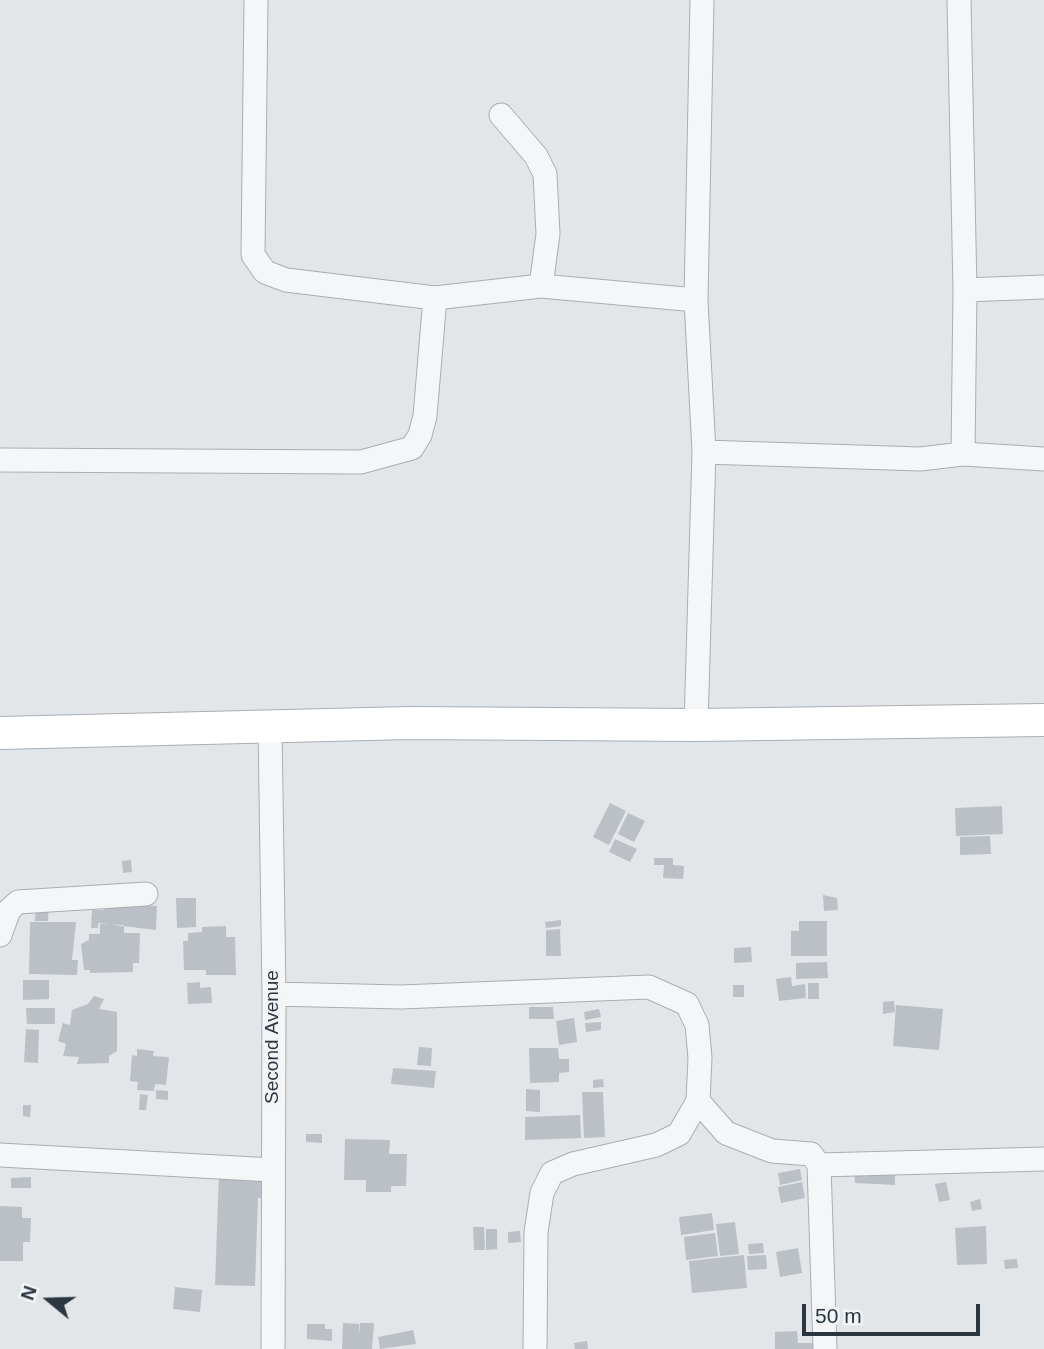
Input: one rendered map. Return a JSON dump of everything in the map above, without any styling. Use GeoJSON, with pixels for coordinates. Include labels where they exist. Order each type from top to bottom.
{"type":"FeatureCollection","features":[{"type":"Feature","properties":{"kind":"street"},"geometry":{"type":"LineString","coordinates":[[256,0],[253,255],[265,272],[286,280],[435,298],[541,286],[696,300]]}},
{"type":"Feature","properties":{"kind":"street"},"geometry":{"type":"LineString","coordinates":[[696,725],[704,452],[696,300],[702,0]]}},
{"type":"Feature","properties":{"kind":"street"},"geometry":{"type":"LineString","coordinates":[[959,0],[965,290],[963,454]]}},
{"type":"Feature","properties":{"kind":"street"},"geometry":{"type":"LineString","coordinates":[[501,115],[536,156],[545,174],[548,234],[541,286]]}},
{"type":"Feature","properties":{"kind":"street"},"geometry":{"type":"LineString","coordinates":[[965,290],[1044,287]]}},
{"type":"Feature","properties":{"kind":"street"},"geometry":{"type":"LineString","coordinates":[[0,460],[361,462],[412,448],[421,435],[425,416],[435,298]]}},
{"type":"Feature","properties":{"kind":"street"},"geometry":{"type":"LineString","coordinates":[[704,452],[920,458],[963,454],[1044,459]]}},
{"type":"Feature","properties":{"kind":"street"},"geometry":{"type":"LineString","coordinates":[[0,733],[409,723],[696,725],[1044,720]]}},
{"type":"Feature","properties":{"kind":"street","name":"Second Avenue"},"geometry":{"type":"LineString","coordinates":[[270,726],[274,994],[273,1349]]}},
{"type":"Feature","properties":{"kind":"street"},"geometry":{"type":"LineString","coordinates":[[0,935],[9,910],[18,902],[146,894]]}},
{"type":"Feature","properties":{"kind":"street"},"geometry":{"type":"LineString","coordinates":[[274,994],[401,997],[649,987],[687,1004],[697,1025],[700,1058],[698,1101],[679,1134],[656,1145],[573,1164],[552,1173],[542,1193],[536,1232],[535,1349]]}},
{"type":"Feature","properties":{"kind":"street"},"geometry":{"type":"LineString","coordinates":[[698,1101],[726,1133],[772,1151],[811,1154],[819,1165],[825,1349]]}},
{"type":"Feature","properties":{"kind":"street"},"geometry":{"type":"LineString","coordinates":[[0,1155],[273,1170]]}},
{"type":"Feature","properties":{"kind":"street"},"geometry":{"type":"LineString","coordinates":[[819,1165],[1044,1159]]}},
{"type":"Feature","properties":{"kind":"building"},"geometry":{"type":"Polygon","coordinates":[[[610,803],[626,811],[609,845],[593,837],[610,803]]]}},
{"type":"Feature","properties":{"kind":"building"},"geometry":{"type":"Polygon","coordinates":[[[1002,806],[1003,834],[956,836],[955,808],[1002,806]]]}},
{"type":"Feature","properties":{"kind":"building"},"geometry":{"type":"Polygon","coordinates":[[[628,813],[645,821],[634,842],[618,834],[628,813]]]}},
{"type":"Feature","properties":{"kind":"building"},"geometry":{"type":"Polygon","coordinates":[[[990,836],[991,854],[960,855],[960,837],[990,836]]]}},
{"type":"Feature","properties":{"kind":"building"},"geometry":{"type":"Polygon","coordinates":[[[615,839],[637,849],[630,862],[609,852],[615,839]]]}},
{"type":"Feature","properties":{"kind":"building"},"geometry":{"type":"Polygon","coordinates":[[[654,858],[673,858],[673,865],[684,866],[683,879],[663,878],[664,865],[654,865],[654,858]]]}},
{"type":"Feature","properties":{"kind":"building"},"geometry":{"type":"Polygon","coordinates":[[[131,860],[132,872],[123,873],[122,861],[131,860]]]}},
{"type":"Feature","properties":{"kind":"building"},"geometry":{"type":"Polygon","coordinates":[[[823,895],[837,898],[838,910],[824,911],[823,895]]]}},
{"type":"Feature","properties":{"kind":"building"},"geometry":{"type":"Polygon","coordinates":[[[176,898],[196,898],[196,927],[177,928],[176,898]]]}},
{"type":"Feature","properties":{"kind":"building"},"geometry":{"type":"Polygon","coordinates":[[[36,901],[49,901],[48,921],[35,921],[36,901]]]}},
{"type":"Feature","properties":{"kind":"building"},"geometry":{"type":"Polygon","coordinates":[[[104,904],[157,906],[156,930],[98,923],[98,928],[91,928],[92,910],[104,910],[104,904]]]}},
{"type":"Feature","properties":{"kind":"building"},"geometry":{"type":"Polygon","coordinates":[[[561,920],[561,926],[546,928],[545,922],[561,920]]]}},
{"type":"Feature","properties":{"kind":"building"},"geometry":{"type":"Polygon","coordinates":[[[799,921],[827,921],[827,956],[791,956],[791,931],[799,931],[799,921]]]}},
{"type":"Feature","properties":{"kind":"building"},"geometry":{"type":"Polygon","coordinates":[[[30,922],[76,922],[72,960],[78,960],[77,975],[29,974],[30,922]]]}},
{"type":"Feature","properties":{"kind":"building"},"geometry":{"type":"Polygon","coordinates":[[[100,924],[124,925],[124,933],[140,933],[139,963],[133,963],[133,972],[90,973],[90,970],[84,970],[81,944],[89,940],[89,934],[100,934],[100,924]]]}},
{"type":"Feature","properties":{"kind":"building"},"geometry":{"type":"Polygon","coordinates":[[[226,926],[226,937],[235,937],[236,975],[206,975],[206,970],[184,970],[183,941],[188,941],[188,933],[202,932],[202,927],[226,926]]]}},
{"type":"Feature","properties":{"kind":"building"},"geometry":{"type":"Polygon","coordinates":[[[560,929],[561,956],[546,956],[546,930],[560,929]]]}},
{"type":"Feature","properties":{"kind":"building"},"geometry":{"type":"Polygon","coordinates":[[[751,947],[752,962],[734,963],[734,948],[751,947]]]}},
{"type":"Feature","properties":{"kind":"building"},"geometry":{"type":"Polygon","coordinates":[[[827,962],[828,978],[796,979],[796,963],[827,962]]]}},
{"type":"Feature","properties":{"kind":"building"},"geometry":{"type":"Polygon","coordinates":[[[791,977],[792,986],[805,984],[806,998],[779,1001],[776,979],[791,977]]]}},
{"type":"Feature","properties":{"kind":"building"},"geometry":{"type":"Polygon","coordinates":[[[23,980],[49,980],[49,999],[23,1000],[23,980]]]}},
{"type":"Feature","properties":{"kind":"building"},"geometry":{"type":"Polygon","coordinates":[[[200,982],[200,988],[211,987],[212,1003],[188,1004],[187,983],[200,982]]]}},
{"type":"Feature","properties":{"kind":"building"},"geometry":{"type":"Polygon","coordinates":[[[808,983],[819,983],[819,999],[808,999],[808,983]]]}},
{"type":"Feature","properties":{"kind":"building"},"geometry":{"type":"Polygon","coordinates":[[[733,985],[744,985],[744,997],[733,997],[733,985]]]}},
{"type":"Feature","properties":{"kind":"building"},"geometry":{"type":"Polygon","coordinates":[[[94,996],[104,999],[99,1009],[117,1012],[117,1051],[109,1056],[109,1063],[77,1064],[79,1057],[63,1056],[66,1044],[58,1041],[63,1023],[70,1025],[72,1010],[88,1004],[94,996]]]}},
{"type":"Feature","properties":{"kind":"building"},"geometry":{"type":"Polygon","coordinates":[[[894,1001],[895,1012],[883,1014],[883,1002],[894,1001]]]}},
{"type":"Feature","properties":{"kind":"building"},"geometry":{"type":"Polygon","coordinates":[[[896,1005],[943,1009],[939,1050],[893,1046],[896,1005]]]}},
{"type":"Feature","properties":{"kind":"building"},"geometry":{"type":"Polygon","coordinates":[[[529,1007],[553,1007],[554,1019],[529,1019],[529,1007]]]}},
{"type":"Feature","properties":{"kind":"building"},"geometry":{"type":"Polygon","coordinates":[[[26,1008],[55,1008],[55,1024],[27,1024],[26,1008]]]}},
{"type":"Feature","properties":{"kind":"building"},"geometry":{"type":"Polygon","coordinates":[[[599,1009],[601,1017],[585,1020],[584,1012],[599,1009]]]}},
{"type":"Feature","properties":{"kind":"building"},"geometry":{"type":"Polygon","coordinates":[[[574,1018],[577,1042],[559,1045],[556,1021],[574,1018]]]}},
{"type":"Feature","properties":{"kind":"building"},"geometry":{"type":"Polygon","coordinates":[[[601,1022],[601,1030],[586,1032],[585,1023],[601,1022]]]}},
{"type":"Feature","properties":{"kind":"building"},"geometry":{"type":"Polygon","coordinates":[[[26,1029],[39,1030],[38,1063],[24,1062],[26,1029]]]}},
{"type":"Feature","properties":{"kind":"building"},"geometry":{"type":"Polygon","coordinates":[[[419,1047],[432,1048],[431,1066],[417,1065],[419,1047]]]}},
{"type":"Feature","properties":{"kind":"building"},"geometry":{"type":"Polygon","coordinates":[[[529,1048],[558,1048],[559,1059],[569,1059],[569,1072],[559,1073],[559,1082],[530,1083],[529,1048]]]}},
{"type":"Feature","properties":{"kind":"building"},"geometry":{"type":"Polygon","coordinates":[[[137,1049],[154,1051],[153,1056],[169,1057],[166,1085],[155,1084],[154,1091],[137,1090],[138,1082],[130,1081],[132,1055],[137,1056],[137,1049]]]}},
{"type":"Feature","properties":{"kind":"building"},"geometry":{"type":"Polygon","coordinates":[[[393,1068],[436,1071],[434,1088],[391,1084],[393,1068]]]}},
{"type":"Feature","properties":{"kind":"building"},"geometry":{"type":"Polygon","coordinates":[[[603,1079],[604,1087],[593,1088],[593,1080],[603,1079]]]}},
{"type":"Feature","properties":{"kind":"building"},"geometry":{"type":"Polygon","coordinates":[[[526,1089],[540,1090],[540,1112],[526,1111],[526,1089]]]}},
{"type":"Feature","properties":{"kind":"building"},"geometry":{"type":"Polygon","coordinates":[[[156,1090],[168,1091],[168,1100],[156,1099],[156,1090]]]}},
{"type":"Feature","properties":{"kind":"building"},"geometry":{"type":"Polygon","coordinates":[[[582,1092],[603,1092],[605,1137],[584,1138],[582,1092]]]}},
{"type":"Feature","properties":{"kind":"building"},"geometry":{"type":"Polygon","coordinates":[[[140,1094],[148,1095],[146,1110],[139,1110],[140,1094]]]}},
{"type":"Feature","properties":{"kind":"building"},"geometry":{"type":"Polygon","coordinates":[[[23,1105],[31,1105],[30,1117],[23,1116],[23,1105]]]}},
{"type":"Feature","properties":{"kind":"building"},"geometry":{"type":"Polygon","coordinates":[[[580,1115],[581,1138],[525,1140],[525,1117],[580,1115]]]}},
{"type":"Feature","properties":{"kind":"building"},"geometry":{"type":"Polygon","coordinates":[[[306,1134],[322,1134],[322,1143],[306,1142],[306,1134]]]}},
{"type":"Feature","properties":{"kind":"building"},"geometry":{"type":"Polygon","coordinates":[[[345,1139],[390,1140],[389,1154],[407,1154],[406,1186],[391,1186],[391,1192],[366,1192],[366,1180],[344,1180],[345,1139]]]}},
{"type":"Feature","properties":{"kind":"building"},"geometry":{"type":"Polygon","coordinates":[[[895,1166],[895,1185],[855,1183],[854,1168],[864,1168],[866,1180],[866,1167],[895,1166]]]}},
{"type":"Feature","properties":{"kind":"building"},"geometry":{"type":"Polygon","coordinates":[[[800,1169],[802,1180],[780,1185],[778,1173],[800,1169]]]}},
{"type":"Feature","properties":{"kind":"building"},"geometry":{"type":"Polygon","coordinates":[[[219,1172],[266,1179],[266,1198],[258,1198],[255,1286],[215,1285],[219,1172]]]}},
{"type":"Feature","properties":{"kind":"building"},"geometry":{"type":"Polygon","coordinates":[[[31,1177],[31,1188],[11,1188],[11,1178],[31,1177]]]}},
{"type":"Feature","properties":{"kind":"building"},"geometry":{"type":"Polygon","coordinates":[[[802,1182],[805,1198],[781,1203],[778,1187],[802,1182]]]}},
{"type":"Feature","properties":{"kind":"building"},"geometry":{"type":"Polygon","coordinates":[[[946,1182],[950,1200],[939,1202],[935,1184],[946,1182]]]}},
{"type":"Feature","properties":{"kind":"building"},"geometry":{"type":"Polygon","coordinates":[[[980,1199],[982,1209],[972,1211],[970,1202],[980,1199]]]}},
{"type":"Feature","properties":{"kind":"building"},"geometry":{"type":"Polygon","coordinates":[[[0,1206],[22,1207],[22,1218],[31,1218],[30,1242],[23,1242],[23,1261],[0,1261],[0,1206]]]}},
{"type":"Feature","properties":{"kind":"building"},"geometry":{"type":"Polygon","coordinates":[[[712,1213],[714,1230],[681,1235],[679,1217],[712,1213]]]}},
{"type":"Feature","properties":{"kind":"building"},"geometry":{"type":"Polygon","coordinates":[[[735,1222],[739,1254],[720,1256],[716,1224],[735,1222]]]}},
{"type":"Feature","properties":{"kind":"building"},"geometry":{"type":"Polygon","coordinates":[[[986,1226],[987,1264],[957,1265],[955,1228],[986,1226]]]}},
{"type":"Feature","properties":{"kind":"building"},"geometry":{"type":"Polygon","coordinates":[[[473,1227],[484,1227],[485,1250],[474,1250],[473,1227]]]}},
{"type":"Feature","properties":{"kind":"building"},"geometry":{"type":"Polygon","coordinates":[[[486,1229],[497,1229],[497,1249],[486,1250],[486,1229]]]}},
{"type":"Feature","properties":{"kind":"building"},"geometry":{"type":"Polygon","coordinates":[[[520,1231],[521,1242],[508,1243],[508,1232],[520,1231]]]}},
{"type":"Feature","properties":{"kind":"building"},"geometry":{"type":"Polygon","coordinates":[[[715,1233],[718,1256],[686,1260],[684,1237],[715,1233]]]}},
{"type":"Feature","properties":{"kind":"building"},"geometry":{"type":"Polygon","coordinates":[[[763,1243],[764,1253],[749,1254],[748,1244],[763,1243]]]}},
{"type":"Feature","properties":{"kind":"building"},"geometry":{"type":"Polygon","coordinates":[[[798,1248],[802,1273],[780,1277],[776,1252],[798,1248]]]}},
{"type":"Feature","properties":{"kind":"building"},"geometry":{"type":"Polygon","coordinates":[[[744,1255],[747,1288],[692,1293],[689,1261],[744,1255]]]}},
{"type":"Feature","properties":{"kind":"building"},"geometry":{"type":"Polygon","coordinates":[[[766,1255],[767,1269],[748,1270],[747,1256],[766,1255]]]}},
{"type":"Feature","properties":{"kind":"building"},"geometry":{"type":"Polygon","coordinates":[[[1017,1259],[1018,1268],[1005,1269],[1004,1260],[1017,1259]]]}},
{"type":"Feature","properties":{"kind":"building"},"geometry":{"type":"Polygon","coordinates":[[[175,1287],[202,1290],[200,1312],[173,1309],[175,1287]]]}},
{"type":"Feature","properties":{"kind":"building"},"geometry":{"type":"Polygon","coordinates":[[[343,1323],[359,1324],[359,1335],[360,1323],[374,1323],[372,1349],[342,1349],[343,1323]]]}},
{"type":"Feature","properties":{"kind":"building"},"geometry":{"type":"Polygon","coordinates":[[[307,1324],[325,1324],[325,1329],[332,1329],[332,1341],[307,1339],[307,1324]]]}},
{"type":"Feature","properties":{"kind":"building"},"geometry":{"type":"Polygon","coordinates":[[[413,1330],[416,1344],[380,1349],[378,1337],[413,1330]]]}},
{"type":"Feature","properties":{"kind":"building"},"geometry":{"type":"Polygon","coordinates":[[[797,1331],[798,1343],[821,1343],[821,1349],[775,1349],[775,1332],[797,1331]]]}},
{"type":"Feature","properties":{"kind":"building"},"geometry":{"type":"Polygon","coordinates":[[[587,1341],[588,1349],[575,1349],[574,1343],[587,1341]]]}}]}
